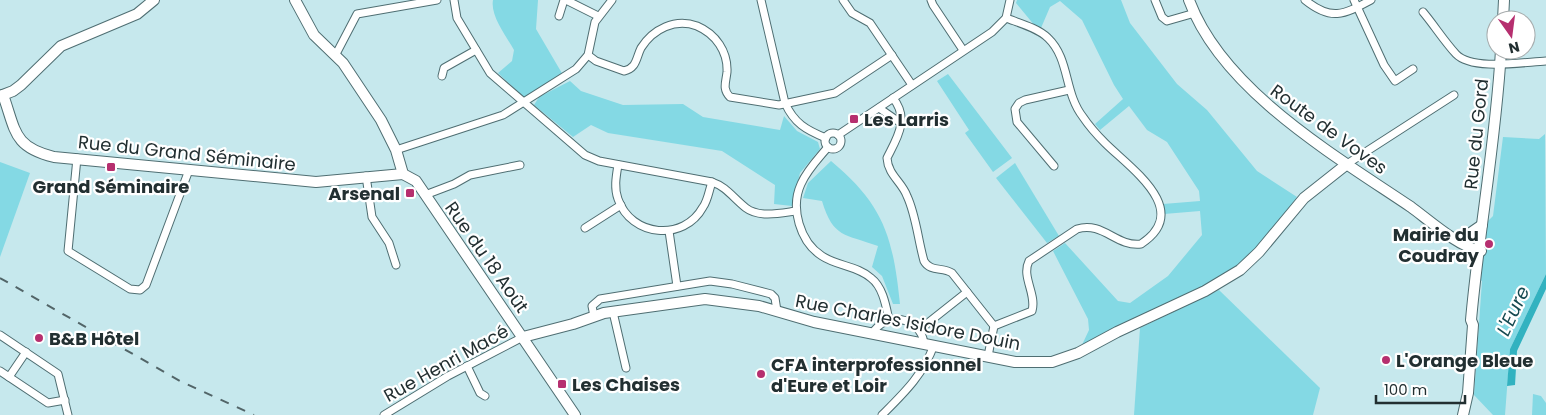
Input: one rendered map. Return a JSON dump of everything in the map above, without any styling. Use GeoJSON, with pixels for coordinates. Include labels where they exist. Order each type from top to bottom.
{"type":"FeatureCollection","features":[{"type":"Feature","properties":{"kind":"street"},"geometry":{"type":"LineString","coordinates":[[2,95],[21,85],[54,50],[137,14],[154,0]]}},
{"type":"Feature","properties":{"kind":"street"},"geometry":{"type":"LineString","coordinates":[[295,0],[314,35],[343,63],[356,81],[396,150],[403,174]]}},
{"type":"Feature","properties":{"kind":"street"},"geometry":{"type":"LineString","coordinates":[[335,56],[357,14],[437,0]]}},
{"type":"Feature","properties":{"kind":"street"},"geometry":{"type":"LineString","coordinates":[[454,0],[457,18],[490,73],[592,160],[712,182],[729,190],[752,212],[772,214],[796,212]]}},
{"type":"Feature","properties":{"kind":"street"},"geometry":{"type":"LineString","coordinates":[[559,16],[565,0],[598,16]]}},
{"type":"Feature","properties":{"kind":"street"},"geometry":{"type":"LineString","coordinates":[[396,150],[494,119],[576,69],[588,56],[592,31],[598,16],[612,0]]}},
{"type":"Feature","properties":{"kind":"street"},"geometry":{"type":"LineString","coordinates":[[761,0],[785,103],[790,115],[800,126],[826,138]]}},
{"type":"Feature","properties":{"kind":"street"},"geometry":{"type":"LineString","coordinates":[[843,0],[852,13],[870,23],[912,85]]}},
{"type":"Feature","properties":{"kind":"street"},"geometry":{"type":"LineString","coordinates":[[931,0],[932,5],[963,50]]}},
{"type":"Feature","properties":{"kind":"street"},"geometry":{"type":"LineString","coordinates":[[826,138],[832,134],[838,135],[992,32],[1006,18],[1010,0]]}},
{"type":"Feature","properties":{"kind":"street"},"geometry":{"type":"LineString","coordinates":[[1155,0],[1162,17],[1167,21],[1195,13]]}},
{"type":"Feature","properties":{"kind":"street","name":"Route de Voves"},"geometry":{"type":"LineString","coordinates":[[1189,0],[1218,51],[1253,92],[1346,164],[1455,236]]}},
{"type":"Feature","properties":{"kind":"street"},"geometry":{"type":"LineString","coordinates":[[1305,0],[1317,10],[1330,15],[1343,14],[1356,4],[1371,0]]}},
{"type":"Feature","properties":{"kind":"street"},"geometry":{"type":"LineString","coordinates":[[1356,4],[1384,65],[1395,81],[1413,69]]}},
{"type":"Feature","properties":{"kind":"street"},"geometry":{"type":"LineString","coordinates":[[1423,12],[1457,56],[1475,63],[1500,64],[1546,61]]}},
{"type":"Feature","properties":{"kind":"street"},"geometry":{"type":"LineString","coordinates":[[994,326],[1032,311],[1034,305],[1027,266],[1029,261],[1084,226],[1102,229],[1122,242],[1141,244],[1150,238],[1160,222],[1159,201],[1153,191],[1144,179],[1104,142],[1082,116],[1069,90],[1063,62],[1047,36],[1006,18]]}},
{"type":"Feature","properties":{"kind":"street"},"geometry":{"type":"LineString","coordinates":[[588,56],[624,71],[628,70],[635,64],[647,39],[656,31],[668,25],[693,25],[712,36],[720,45],[726,58],[724,86],[730,97],[780,105],[841,90],[892,55]]}},
{"type":"Feature","properties":{"kind":"street"},"geometry":{"type":"LineString","coordinates":[[442,76],[444,68],[476,50]]}},
{"type":"Feature","properties":{"kind":"street","name":"Rue du Gord"},"geometry":{"type":"LineString","coordinates":[[1463,415],[1468,393],[1473,325],[1470,320],[1500,60]]}},
{"type":"Feature","properties":{"kind":"street"},"geometry":{"type":"LineString","coordinates":[[1054,166],[1017,122],[1015,109],[1018,103],[1025,100],[1069,90]]}},
{"type":"Feature","properties":{"kind":"street","name":"Rue du Grand Séminaire"},"geometry":{"type":"LineString","coordinates":[[2,95],[15,130],[23,144],[35,152],[54,157],[316,182],[403,174]]}},
{"type":"Feature","properties":{"kind":"street"},"geometry":{"type":"LineString","coordinates":[[1346,164],[1454,95]]}},
{"type":"Feature","properties":{"kind":"street"},"geometry":{"type":"LineString","coordinates":[[893,98],[900,108],[902,124],[887,158],[889,170],[907,195],[926,266],[932,269],[948,270],[952,273],[994,326],[988,356]]}},
{"type":"Feature","properties":{"kind":"street"},"geometry":{"type":"LineString","coordinates":[[879,108],[902,124]]}},
{"type":"Feature","properties":{"kind":"street"},"geometry":{"type":"LineString","coordinates":[[828,147],[835,149],[839,146],[841,139],[838,135]]}},
{"type":"Feature","properties":{"kind":"street"},"geometry":{"type":"LineString","coordinates":[[826,138],[828,147],[800,185],[797,198],[796,212],[804,236],[816,252],[837,264],[866,274],[878,286],[889,320]]}},
{"type":"Feature","properties":{"kind":"street"},"geometry":{"type":"LineString","coordinates":[[77,158],[68,251],[130,289],[140,290],[146,285],[189,170]]}},
{"type":"Feature","properties":{"kind":"street","name":"Rue Charles Isidore Douin"},"geometry":{"type":"LineString","coordinates":[[523,337],[537,331],[573,324],[594,316],[613,312],[705,299],[759,306],[814,322],[988,356],[1034,363],[1064,358],[1205,291],[1246,264],[1259,252],[1302,199],[1346,164]]}},
{"type":"Feature","properties":{"kind":"street","name":"Rue du 18 Août"},"geometry":{"type":"LineString","coordinates":[[425,195],[454,184],[470,175],[520,165]]}},
{"type":"Feature","properties":{"kind":"street"},"geometry":{"type":"LineString","coordinates":[[618,165],[616,192],[621,205],[627,215],[642,227],[669,231],[685,226],[704,207],[712,182]]}},
{"type":"Feature","properties":{"kind":"street","name":"Rue du 18 Août"},"geometry":{"type":"LineString","coordinates":[[403,174],[416,181],[575,415]]}},
{"type":"Feature","properties":{"kind":"street"},"geometry":{"type":"LineString","coordinates":[[366,176],[372,217],[389,243],[396,265]]}},
{"type":"Feature","properties":{"kind":"street"},"geometry":{"type":"LineString","coordinates":[[584,228],[621,205]]}},
{"type":"Feature","properties":{"kind":"street"},"geometry":{"type":"LineString","coordinates":[[1455,236],[1472,233],[1482,224]]}},
{"type":"Feature","properties":{"kind":"street"},"geometry":{"type":"LineString","coordinates":[[669,231],[677,286]]}},
{"type":"Feature","properties":{"kind":"street"},"geometry":{"type":"LineString","coordinates":[[1455,236],[1480,246]]}},
{"type":"Feature","properties":{"kind":"street"},"geometry":{"type":"LineString","coordinates":[[594,316],[592,306],[600,298],[710,281],[766,292],[775,298],[777,311]]}},
{"type":"Feature","properties":{"kind":"street"},"geometry":{"type":"LineString","coordinates":[[919,330],[967,292]]}},
{"type":"Feature","properties":{"kind":"street"},"geometry":{"type":"LineString","coordinates":[[613,312],[626,368]]}},
{"type":"Feature","properties":{"kind":"street"},"geometry":{"type":"LineString","coordinates":[[872,334],[875,329],[889,320],[908,321],[919,330],[929,344],[929,360],[916,381],[882,415]]}},
{"type":"Feature","properties":{"kind":"street"},"geometry":{"type":"LineString","coordinates":[[0,335],[58,374],[68,415]]}},
{"type":"Feature","properties":{"kind":"street","name":"Rue Henri Macé"},"geometry":{"type":"LineString","coordinates":[[384,415],[466,366],[523,337]]}},
{"type":"Feature","properties":{"kind":"street"},"geometry":{"type":"LineString","coordinates":[[9,377],[26,352]]}},
{"type":"Feature","properties":{"kind":"street"},"geometry":{"type":"LineString","coordinates":[[466,366],[482,396]]}},
{"type":"Feature","properties":{"kind":"street"},"geometry":{"type":"LineString","coordinates":[[0,371],[48,403],[65,400]]}},
{"type":"Feature","properties":{"kind":"shaded area"},"geometry":{"type":"Polygon","coordinates":[[[493,0],[538,0],[536,29],[563,75],[526,99],[498,73],[512,61],[514,50],[496,19],[493,0]]]}},
{"type":"Feature","properties":{"kind":"shaded area"},"geometry":{"type":"Polygon","coordinates":[[[1017,0],[1121,0],[1130,23],[1177,84],[1207,110],[1257,171],[1297,197],[1264,240],[1235,268],[1189,295],[1116,328],[1081,347],[1089,330],[1088,319],[1053,251],[1065,243],[1118,301],[1130,303],[1168,276],[1202,235],[1200,211],[1164,214],[1163,204],[1200,201],[1199,191],[1167,142],[1147,130],[1129,106],[1100,130],[1095,124],[1123,99],[1114,85],[1082,20],[1060,1],[1050,7],[1041,28],[1035,26],[1016,3],[1017,0]]]}},
{"type":"Feature","properties":{"kind":"shaded area"},"geometry":{"type":"Polygon","coordinates":[[[948,74],[1012,158],[993,172],[965,133],[969,130],[937,81],[948,74]]]}},
{"type":"Feature","properties":{"kind":"shaded area"},"geometry":{"type":"Polygon","coordinates":[[[570,81],[581,91],[623,105],[683,104],[703,117],[780,130],[784,116],[797,131],[818,142],[820,149],[800,173],[792,206],[774,204],[775,185],[722,151],[608,133],[591,125],[573,137],[534,105],[539,97],[570,81]]]}},
{"type":"Feature","properties":{"kind":"shaded area"},"geometry":{"type":"Polygon","coordinates":[[[1545,134],[1546,274],[1510,349],[1505,415],[1493,415],[1474,395],[1482,281],[1478,279],[1485,224],[1493,216],[1503,137],[1539,139],[1545,134]]]}},
{"type":"Feature","properties":{"kind":"shaded area"},"geometry":{"type":"Polygon","coordinates":[[[831,161],[863,192],[883,224],[894,260],[900,304],[893,304],[882,276],[872,267],[878,246],[842,233],[831,222],[822,201],[803,198],[808,183],[831,161]]]}},
{"type":"Feature","properties":{"kind":"shaded area"},"geometry":{"type":"Polygon","coordinates":[[[0,162],[30,173],[0,257],[0,162]]]}},
{"type":"Feature","properties":{"kind":"shaded area"},"geometry":{"type":"Polygon","coordinates":[[[1015,163],[1059,236],[1047,243],[996,178],[1015,163]]]}},
{"type":"Feature","properties":{"kind":"shaded area"},"geometry":{"type":"Polygon","coordinates":[[[1546,274],[1546,289],[1517,351],[1515,385],[1507,386],[1510,349],[1546,274]]]}},
{"type":"Feature","properties":{"kind":"shaded area"},"geometry":{"type":"Polygon","coordinates":[[[1219,290],[1320,388],[1313,415],[1134,415],[1140,328],[1219,290]]]}},
{"type":"Feature","properties":{"kind":"shaded area"},"geometry":{"type":"Polygon","coordinates":[[[1533,394],[1541,396],[1546,403],[1546,415],[1532,415],[1533,394]]]}},
{"type":"Feature","properties":{"kind":"railway"},"geometry":{"type":"LineString","coordinates":[[0,278],[180,381],[254,415]]}},
{"type":"Feature","properties":{"kind":"place","name":"Les Larris"},"geometry":{"type":"Point","coordinates":[854,119]}},
{"type":"Feature","properties":{"kind":"place","name":"Grand Séminaire"},"geometry":{"type":"Point","coordinates":[111,167]}},
{"type":"Feature","properties":{"kind":"place","name":"Arsenal"},"geometry":{"type":"Point","coordinates":[410,193]}},
{"type":"Feature","properties":{"kind":"place","name":"Mairie du Coudray"},"geometry":{"type":"Point","coordinates":[1489,244]}},
{"type":"Feature","properties":{"kind":"place","name":"B&B Hôtel"},"geometry":{"type":"Point","coordinates":[39,338]}},
{"type":"Feature","properties":{"kind":"place","name":"L'Orange Bleue"},"geometry":{"type":"Point","coordinates":[1386,360]}},
{"type":"Feature","properties":{"kind":"place","name":"CFA interprofessionnel d'Eure et Loir"},"geometry":{"type":"Point","coordinates":[761,374]}},
{"type":"Feature","properties":{"kind":"place","name":"Les Chaises"},"geometry":{"type":"Point","coordinates":[562,384]}},
{"type":"Feature","properties":{"kind":"water label","name":"L'Eure"},"geometry":{"type":"Point","coordinates":[1513,311]}}]}
